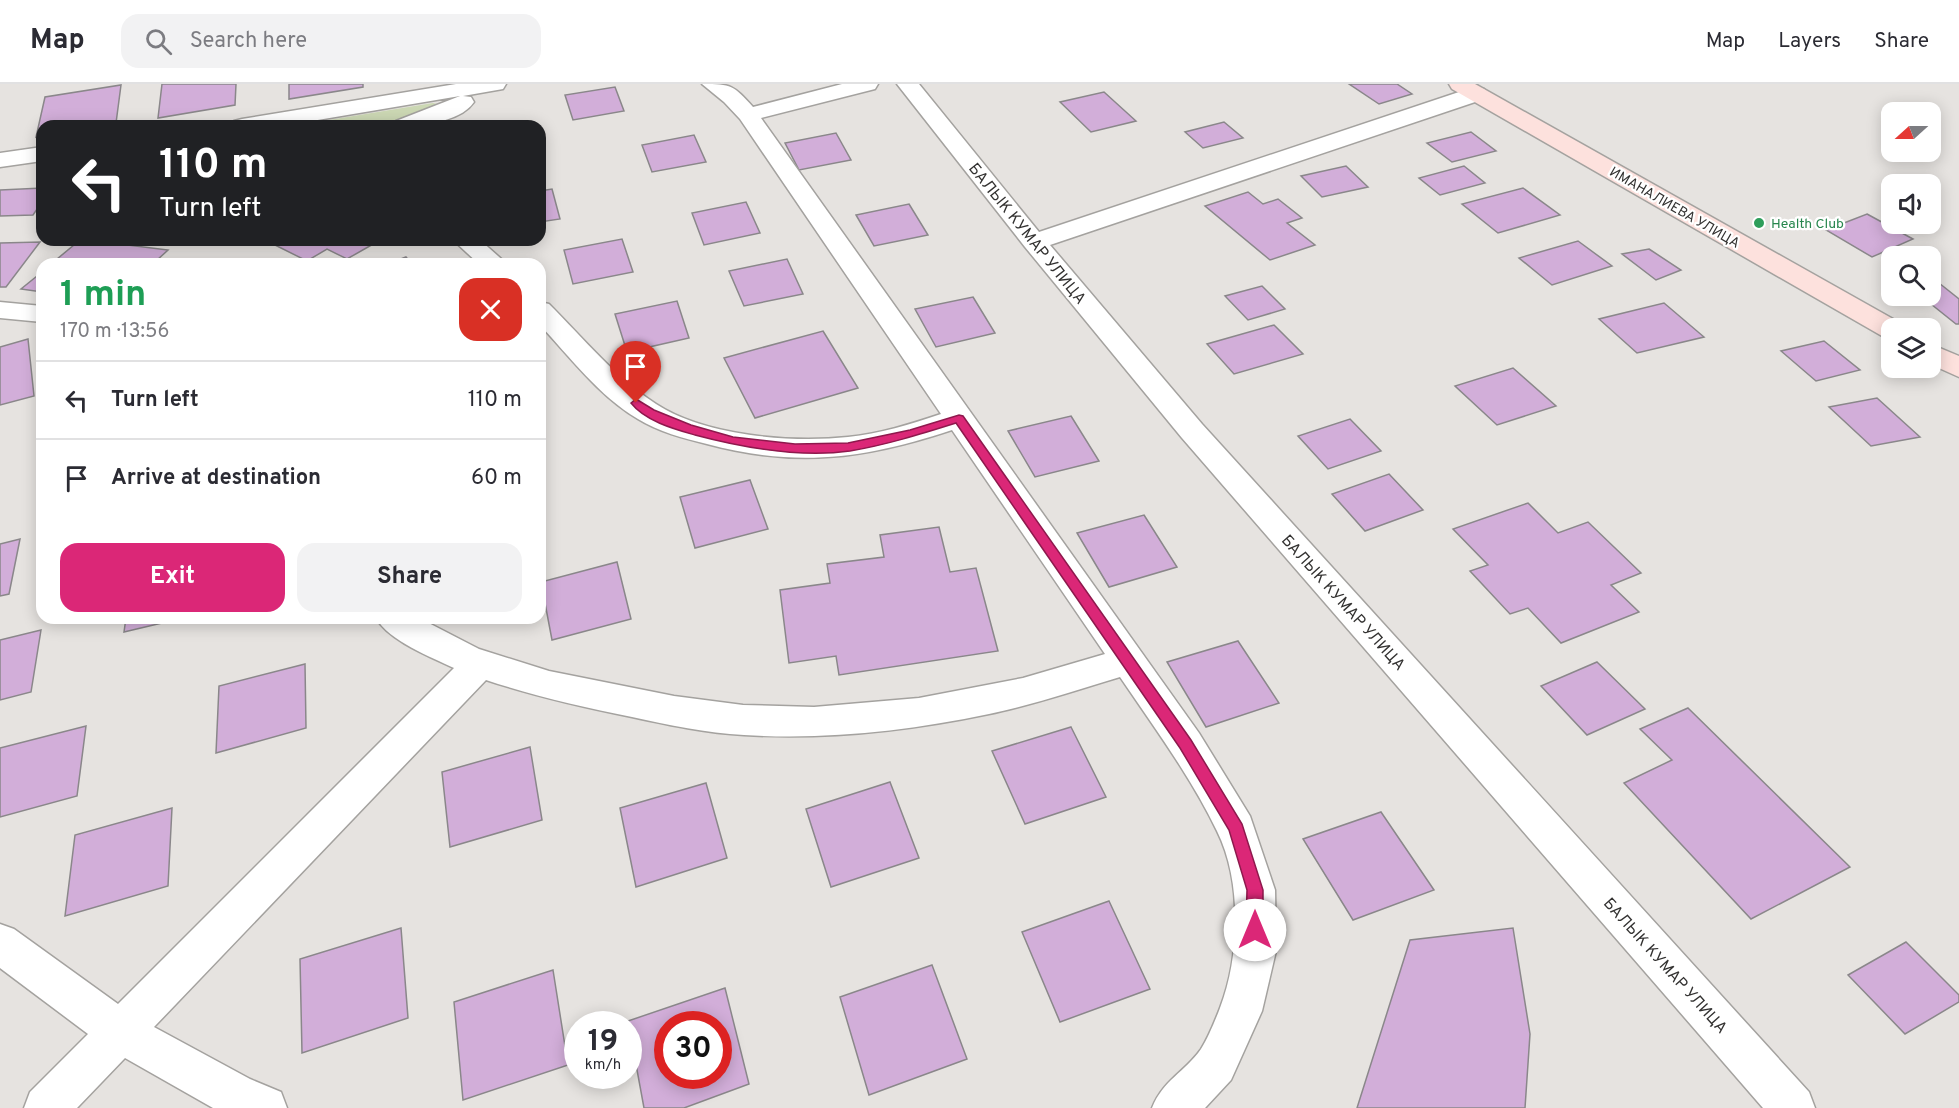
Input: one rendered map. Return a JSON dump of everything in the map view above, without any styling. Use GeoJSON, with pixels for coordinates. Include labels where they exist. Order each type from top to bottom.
{"type":"FeatureCollection","features":[{"type":"Feature","properties":{"kind":"street"},"geometry":{"type":"LineString","coordinates":[[713,84],[732,97],[748,115],[1186,744],[1236,828],[1255,890],[1255,951],[1241,1011],[1216,1065],[1174,1108]]}},
{"type":"Feature","properties":{"kind":"street"},"geometry":{"type":"LineString","coordinates":[[748,115],[867,84]]}},
{"type":"Feature","properties":{"kind":"street","name":"БАЛЫК КУМАР УЛИЦА"},"geometry":{"type":"LineString","coordinates":[[908,84],[1034,242],[1192,431],[1793,1108]]}},
{"type":"Feature","properties":{"kind":"street"},"geometry":{"type":"LineString","coordinates":[[278,120],[491,85]]}},
{"type":"Feature","properties":{"kind":"street"},"geometry":{"type":"LineString","coordinates":[[421,120],[456,108],[491,85]]}},
{"type":"Feature","properties":{"kind":"street"},"geometry":{"type":"LineString","coordinates":[[1034,242],[1468,89]]}},
{"type":"Feature","properties":{"kind":"street","name":"ИМАНАЛИЕВА УЛИЦА"},"geometry":{"type":"LineString","coordinates":[[1468,89],[1881,324]]}},
{"type":"Feature","properties":{"kind":"street"},"geometry":{"type":"LineString","coordinates":[[0,160],[36,155]]}},
{"type":"Feature","properties":{"kind":"street"},"geometry":{"type":"LineString","coordinates":[[472,246],[487,258]]}},
{"type":"Feature","properties":{"kind":"street"},"geometry":{"type":"LineString","coordinates":[[0,310],[36,313]]}},
{"type":"Feature","properties":{"kind":"street"},"geometry":{"type":"LineString","coordinates":[[546,320],[610,383],[650,413],[687,428],[733,441],[795,448],[848,447],[912,433],[959,418]]}},
{"type":"Feature","properties":{"kind":"street"},"geometry":{"type":"LineString","coordinates":[[1941,358],[1959,368]]}},
{"type":"Feature","properties":{"kind":"street"},"geometry":{"type":"LineString","coordinates":[[401,624],[479,665],[574,692],[659,708],[743,720],[836,721],[932,711],[1024,692],[1128,661]]}},
{"type":"Feature","properties":{"kind":"street"},"geometry":{"type":"LineString","coordinates":[[46,1108],[122,1033],[479,665]]}},
{"type":"Feature","properties":{"kind":"street"},"geometry":{"type":"LineString","coordinates":[[0,944],[122,1033],[234,1095],[265,1108]]}},
{"type":"Feature","properties":{"kind":"green space"},"geometry":{"type":"Polygon","coordinates":[[[437,104],[437,107],[401,120],[329,120],[437,104]]]}},
{"type":"Feature","properties":{"kind":"building"},"geometry":{"type":"Polygon","coordinates":[[[162,84],[236,84],[235,105],[158,118],[162,84]]]}},
{"type":"Feature","properties":{"kind":"building"},"geometry":{"type":"Polygon","coordinates":[[[289,84],[363,84],[363,87],[289,99],[289,84]]]}},
{"type":"Feature","properties":{"kind":"building"},"geometry":{"type":"Polygon","coordinates":[[[1349,84],[1397,84],[1412,94],[1379,104],[1349,84]]]}},
{"type":"Feature","properties":{"kind":"building"},"geometry":{"type":"Polygon","coordinates":[[[121,85],[116,120],[40,120],[45,97],[121,85]]]}},
{"type":"Feature","properties":{"kind":"building"},"geometry":{"type":"Polygon","coordinates":[[[615,87],[624,111],[573,120],[565,95],[615,87]]]}},
{"type":"Feature","properties":{"kind":"building"},"geometry":{"type":"Polygon","coordinates":[[[1104,92],[1136,121],[1091,132],[1060,102],[1104,92]]]}},
{"type":"Feature","properties":{"kind":"building"},"geometry":{"type":"Polygon","coordinates":[[[1224,122],[1243,138],[1203,148],[1185,132],[1224,122]]]}},
{"type":"Feature","properties":{"kind":"building"},"geometry":{"type":"Polygon","coordinates":[[[1471,132],[1496,151],[1452,162],[1427,143],[1471,132]]]}},
{"type":"Feature","properties":{"kind":"building"},"geometry":{"type":"Polygon","coordinates":[[[836,133],[851,160],[799,170],[785,143],[836,133]]]}},
{"type":"Feature","properties":{"kind":"building"},"geometry":{"type":"Polygon","coordinates":[[[694,135],[706,162],[652,172],[642,145],[694,135]]]}},
{"type":"Feature","properties":{"kind":"building"},"geometry":{"type":"Polygon","coordinates":[[[1346,166],[1368,187],[1322,197],[1301,176],[1346,166]]]}},
{"type":"Feature","properties":{"kind":"building"},"geometry":{"type":"Polygon","coordinates":[[[1464,166],[1485,183],[1440,195],[1419,178],[1464,166]]]}},
{"type":"Feature","properties":{"kind":"building"},"geometry":{"type":"Polygon","coordinates":[[[36,188],[36,211],[33,215],[0,216],[0,190],[36,188]]]}},
{"type":"Feature","properties":{"kind":"building"},"geometry":{"type":"Polygon","coordinates":[[[1523,188],[1560,215],[1498,233],[1462,204],[1523,188]]]}},
{"type":"Feature","properties":{"kind":"building"},"geometry":{"type":"Polygon","coordinates":[[[552,189],[560,219],[546,221],[546,190],[552,189]]]}},
{"type":"Feature","properties":{"kind":"building"},"geometry":{"type":"Polygon","coordinates":[[[1248,192],[1263,204],[1278,199],[1302,218],[1287,223],[1315,245],[1270,260],[1205,206],[1248,192]]]}},
{"type":"Feature","properties":{"kind":"building"},"geometry":{"type":"Polygon","coordinates":[[[746,202],[760,233],[704,245],[692,213],[746,202]]]}},
{"type":"Feature","properties":{"kind":"building"},"geometry":{"type":"Polygon","coordinates":[[[909,204],[928,235],[874,246],[856,215],[909,204]]]}},
{"type":"Feature","properties":{"kind":"building"},"geometry":{"type":"Polygon","coordinates":[[[1867,214],[1881,222],[1881,234],[1904,234],[1913,239],[1897,246],[1881,246],[1881,253],[1872,257],[1826,230],[1867,214]]]}},
{"type":"Feature","properties":{"kind":"building"},"geometry":{"type":"Polygon","coordinates":[[[622,239],[633,272],[573,284],[564,250],[622,239]]]}},
{"type":"Feature","properties":{"kind":"building"},"geometry":{"type":"Polygon","coordinates":[[[1578,241],[1612,266],[1552,285],[1519,258],[1578,241]]]}},
{"type":"Feature","properties":{"kind":"building"},"geometry":{"type":"Polygon","coordinates":[[[36,242],[37,246],[6,287],[0,287],[0,243],[36,242]]]}},
{"type":"Feature","properties":{"kind":"building"},"geometry":{"type":"Polygon","coordinates":[[[73,246],[135,246],[168,250],[159,258],[58,258],[73,246]]]}},
{"type":"Feature","properties":{"kind":"building"},"geometry":{"type":"Polygon","coordinates":[[[277,246],[370,246],[349,258],[327,249],[312,258],[301,258],[277,246]]]}},
{"type":"Feature","properties":{"kind":"building"},"geometry":{"type":"Polygon","coordinates":[[[1649,249],[1681,270],[1656,280],[1622,254],[1649,249]]]}},
{"type":"Feature","properties":{"kind":"building"},"geometry":{"type":"Polygon","coordinates":[[[787,259],[803,294],[744,306],[729,271],[787,259]]]}},
{"type":"Feature","properties":{"kind":"building"},"geometry":{"type":"Polygon","coordinates":[[[36,277],[36,291],[21,289],[36,277]]]}},
{"type":"Feature","properties":{"kind":"building"},"geometry":{"type":"Polygon","coordinates":[[[1941,285],[1959,299],[1959,324],[1934,306],[1941,306],[1941,285]]]}},
{"type":"Feature","properties":{"kind":"building"},"geometry":{"type":"Polygon","coordinates":[[[1262,286],[1285,309],[1248,320],[1225,296],[1262,286]]]}},
{"type":"Feature","properties":{"kind":"building"},"geometry":{"type":"Polygon","coordinates":[[[973,297],[995,333],[936,347],[915,309],[973,297]]]}},
{"type":"Feature","properties":{"kind":"building"},"geometry":{"type":"Polygon","coordinates":[[[677,301],[689,338],[627,352],[615,314],[677,301]]]}},
{"type":"Feature","properties":{"kind":"building"},"geometry":{"type":"Polygon","coordinates":[[[1664,303],[1704,337],[1637,353],[1599,319],[1664,303]]]}},
{"type":"Feature","properties":{"kind":"building"},"geometry":{"type":"Polygon","coordinates":[[[1274,325],[1303,354],[1234,374],[1207,344],[1274,325]]]}},
{"type":"Feature","properties":{"kind":"building"},"geometry":{"type":"Polygon","coordinates":[[[823,331],[858,388],[755,418],[724,358],[823,331]]]}},
{"type":"Feature","properties":{"kind":"building"},"geometry":{"type":"Polygon","coordinates":[[[28,339],[34,396],[0,405],[0,347],[28,339]]]}},
{"type":"Feature","properties":{"kind":"building"},"geometry":{"type":"Polygon","coordinates":[[[1824,341],[1860,370],[1816,381],[1781,351],[1824,341]]]}},
{"type":"Feature","properties":{"kind":"building"},"geometry":{"type":"Polygon","coordinates":[[[1513,368],[1556,406],[1497,425],[1455,386],[1513,368]]]}},
{"type":"Feature","properties":{"kind":"building"},"geometry":{"type":"Polygon","coordinates":[[[1877,398],[1920,437],[1871,446],[1829,407],[1877,398]]]}},
{"type":"Feature","properties":{"kind":"building"},"geometry":{"type":"Polygon","coordinates":[[[1071,416],[1099,461],[1035,477],[1008,431],[1071,416]]]}},
{"type":"Feature","properties":{"kind":"building"},"geometry":{"type":"Polygon","coordinates":[[[1350,419],[1381,451],[1328,469],[1298,436],[1350,419]]]}},
{"type":"Feature","properties":{"kind":"building"},"geometry":{"type":"Polygon","coordinates":[[[1389,474],[1423,510],[1365,531],[1332,494],[1389,474]]]}},
{"type":"Feature","properties":{"kind":"building"},"geometry":{"type":"Polygon","coordinates":[[[750,480],[768,529],[695,548],[680,497],[750,480]]]}},
{"type":"Feature","properties":{"kind":"building"},"geometry":{"type":"Polygon","coordinates":[[[1528,503],[1558,533],[1588,522],[1641,573],[1611,585],[1639,612],[1561,643],[1528,608],[1510,614],[1470,571],[1488,565],[1453,529],[1528,503]]]}},
{"type":"Feature","properties":{"kind":"building"},"geometry":{"type":"Polygon","coordinates":[[[1144,515],[1177,567],[1109,587],[1077,533],[1144,515]]]}},
{"type":"Feature","properties":{"kind":"building"},"geometry":{"type":"Polygon","coordinates":[[[939,527],[950,572],[976,568],[998,651],[839,675],[836,656],[789,663],[780,590],[830,583],[827,564],[884,557],[880,535],[939,527]]]}},
{"type":"Feature","properties":{"kind":"building"},"geometry":{"type":"Polygon","coordinates":[[[20,539],[9,594],[0,596],[0,544],[20,539]]]}},
{"type":"Feature","properties":{"kind":"building"},"geometry":{"type":"Polygon","coordinates":[[[617,562],[631,619],[552,640],[546,608],[546,581],[617,562]]]}},
{"type":"Feature","properties":{"kind":"building"},"geometry":{"type":"Polygon","coordinates":[[[125,624],[158,624],[124,632],[125,624]]]}},
{"type":"Feature","properties":{"kind":"building"},"geometry":{"type":"Polygon","coordinates":[[[41,630],[31,692],[0,700],[0,640],[41,630]]]}},
{"type":"Feature","properties":{"kind":"building"},"geometry":{"type":"Polygon","coordinates":[[[1238,641],[1279,703],[1206,727],[1167,662],[1238,641]]]}},
{"type":"Feature","properties":{"kind":"building"},"geometry":{"type":"Polygon","coordinates":[[[1597,662],[1645,709],[1587,735],[1541,686],[1597,662]]]}},
{"type":"Feature","properties":{"kind":"building"},"geometry":{"type":"Polygon","coordinates":[[[305,664],[306,728],[216,753],[219,686],[305,664]]]}},
{"type":"Feature","properties":{"kind":"building"},"geometry":{"type":"Polygon","coordinates":[[[1688,708],[1850,867],[1751,919],[1624,783],[1672,760],[1640,729],[1688,708]]]}},
{"type":"Feature","properties":{"kind":"building"},"geometry":{"type":"Polygon","coordinates":[[[86,726],[77,796],[0,817],[0,748],[86,726]]]}},
{"type":"Feature","properties":{"kind":"building"},"geometry":{"type":"Polygon","coordinates":[[[1071,727],[1106,797],[1025,824],[992,751],[1071,727]]]}},
{"type":"Feature","properties":{"kind":"building"},"geometry":{"type":"Polygon","coordinates":[[[530,747],[542,820],[450,847],[442,772],[530,747]]]}},
{"type":"Feature","properties":{"kind":"building"},"geometry":{"type":"Polygon","coordinates":[[[890,782],[919,858],[831,887],[806,809],[890,782]]]}},
{"type":"Feature","properties":{"kind":"building"},"geometry":{"type":"Polygon","coordinates":[[[706,783],[727,858],[636,887],[620,808],[706,783]]]}},
{"type":"Feature","properties":{"kind":"building"},"geometry":{"type":"Polygon","coordinates":[[[172,808],[168,886],[65,916],[75,835],[172,808]]]}},
{"type":"Feature","properties":{"kind":"building"},"geometry":{"type":"Polygon","coordinates":[[[1381,812],[1434,890],[1353,920],[1303,839],[1381,812]]]}},
{"type":"Feature","properties":{"kind":"building"},"geometry":{"type":"Polygon","coordinates":[[[1109,901],[1150,989],[1060,1022],[1022,932],[1109,901]]]}},
{"type":"Feature","properties":{"kind":"building"},"geometry":{"type":"Polygon","coordinates":[[[401,928],[408,1018],[302,1053],[300,959],[401,928]]]}},
{"type":"Feature","properties":{"kind":"building"},"geometry":{"type":"Polygon","coordinates":[[[1513,928],[1530,1034],[1525,1108],[1357,1108],[1410,940],[1513,928]]]}},
{"type":"Feature","properties":{"kind":"building"},"geometry":{"type":"Polygon","coordinates":[[[1906,942],[1959,995],[1959,1002],[1905,1034],[1848,975],[1906,942]]]}},
{"type":"Feature","properties":{"kind":"building"},"geometry":{"type":"Polygon","coordinates":[[[932,965],[967,1059],[869,1095],[840,997],[932,965]]]}},
{"type":"Feature","properties":{"kind":"building"},"geometry":{"type":"Polygon","coordinates":[[[553,970],[564,1040],[564,1066],[463,1100],[454,1002],[553,970]]]}},
{"type":"Feature","properties":{"kind":"building"},"geometry":{"type":"Polygon","coordinates":[[[725,988],[731,1011],[657,1011],[725,988]]]}},
{"type":"Feature","properties":{"kind":"building"},"geometry":{"type":"Polygon","coordinates":[[[654,1012],[654,1089],[732,1089],[732,1016],[749,1084],[684,1108],[644,1108],[641,1089],[642,1016],[654,1012]]]}},
{"type":"Feature","properties":{"kind":"place","name":"Health Club"},"geometry":{"type":"Point","coordinates":[1759,223]}},
{"type":"Feature","properties":{"kind":"route"},"geometry":{"type":"LineString","coordinates":[[636,403],[650,413],[687,428],[733,441],[795,448],[848,447],[912,433],[959,418],[1186,744],[1236,828],[1255,890],[1255,930]]}}]}
